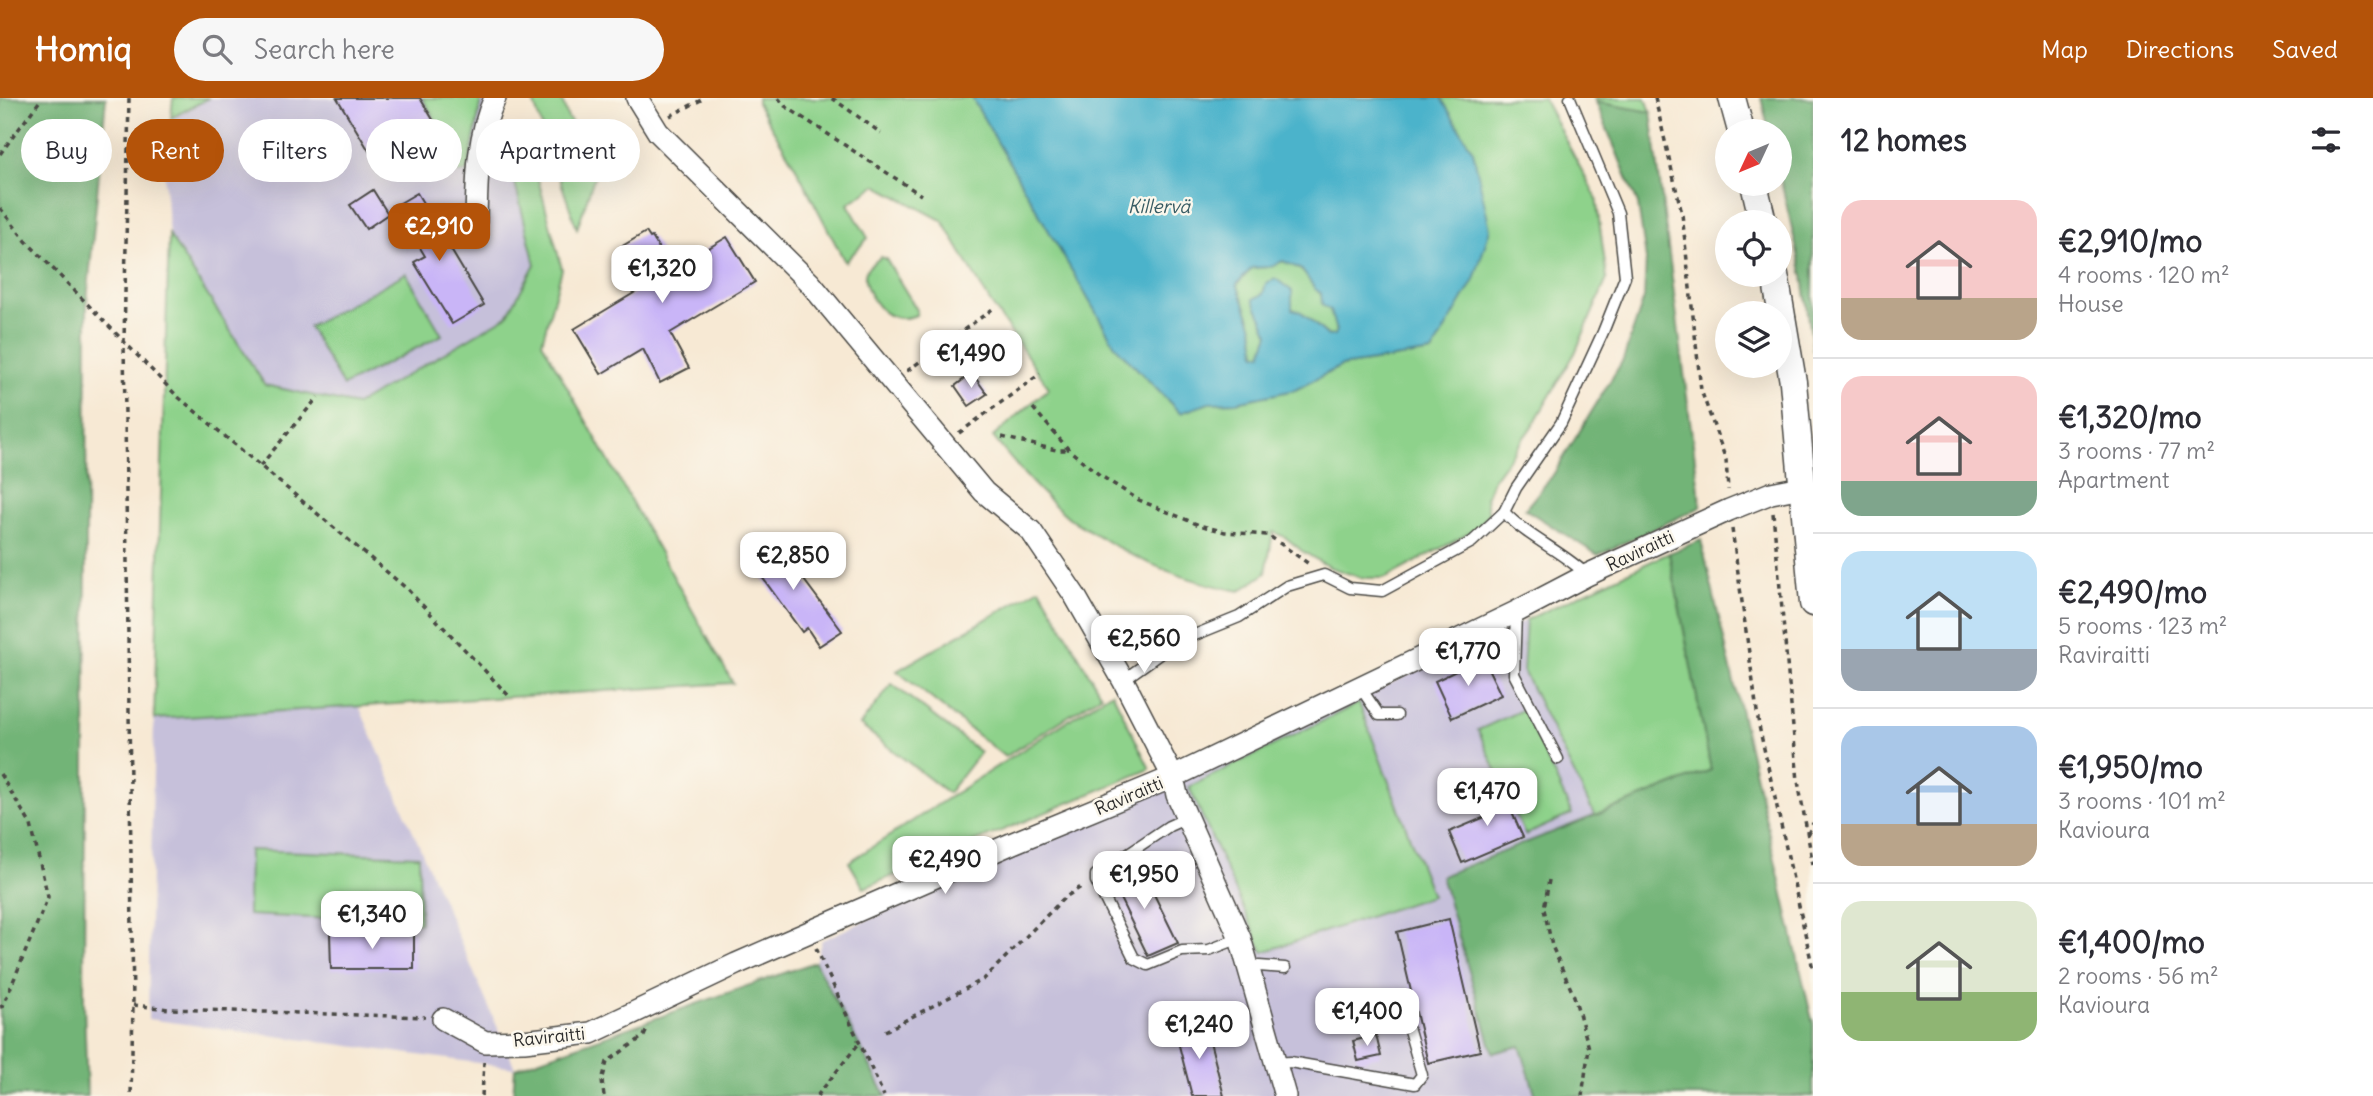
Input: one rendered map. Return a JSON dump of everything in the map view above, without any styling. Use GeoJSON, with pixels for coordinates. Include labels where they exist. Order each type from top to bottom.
{"type":"FeatureCollection","features":[{"type":"Feature","properties":{"kind":"street"},"geometry":{"type":"LineString","coordinates":[[476,220],[477,168],[486,117],[495,98]]}},
{"type":"Feature","properties":{"kind":"street"},"geometry":{"type":"LineString","coordinates":[[637,98],[658,132],[810,283],[984,492],[1031,531],[1075,596],[1123,680],[1173,777],[1186,818],[1240,938],[1285,1096]]}},
{"type":"Feature","properties":{"kind":"street"},"geometry":{"type":"LineString","coordinates":[[1732,98],[1738,119]]}},
{"type":"Feature","properties":{"kind":"street"},"geometry":{"type":"LineString","coordinates":[[1777,287],[1793,382],[1813,603]]}},
{"type":"Feature","properties":{"kind":"street","name":"Raviraitti"},"geometry":{"type":"LineString","coordinates":[[485,1042],[524,1041],[591,1033],[736,964],[1013,843],[1173,777],[1517,612],[1587,575],[1729,510],[1771,493],[1802,487]]}},
{"type":"Feature","properties":{"kind":"street"},"geometry":{"type":"LineString","coordinates":[[443,1019],[485,1042]]}},
{"type":"Feature","properties":{"kind":"lane"},"geometry":{"type":"LineString","coordinates":[[1123,680],[1175,643],[1239,617],[1287,586],[1324,575],[1350,588],[1382,591],[1472,542],[1504,512],[1516,488],[1561,424],[1625,277],[1618,213],[1570,98]]}},
{"type":"Feature","properties":{"kind":"lane"},"geometry":{"type":"LineString","coordinates":[[1504,512],[1515,524],[1587,575]]}},
{"type":"Feature","properties":{"kind":"lane"},"geometry":{"type":"LineString","coordinates":[[1517,612],[1514,674],[1558,759]]}},
{"type":"Feature","properties":{"kind":"lane"},"geometry":{"type":"LineString","coordinates":[[1360,687],[1378,715],[1396,715]]}},
{"type":"Feature","properties":{"kind":"lane"},"geometry":{"type":"LineString","coordinates":[[1186,818],[1169,826],[1096,874],[1096,881],[1134,958],[1148,965],[1182,951],[1209,950],[1240,938]]}},
{"type":"Feature","properties":{"kind":"lane"},"geometry":{"type":"LineString","coordinates":[[1249,967],[1285,968]]}},
{"type":"Feature","properties":{"kind":"lane"},"geometry":{"type":"LineString","coordinates":[[1275,1063],[1290,1062],[1415,1084],[1422,1074],[1409,1030]]}},
{"type":"Feature","properties":{"kind":"path"},"geometry":{"type":"LineString","coordinates":[[0,155],[42,98]]}},
{"type":"Feature","properties":{"kind":"path"},"geometry":{"type":"LineString","coordinates":[[129,98],[124,342],[133,1005],[131,1096]]}},
{"type":"Feature","properties":{"kind":"path"},"geometry":{"type":"LineString","coordinates":[[658,132],[669,117],[705,98]]}},
{"type":"Feature","properties":{"kind":"path"},"geometry":{"type":"LineString","coordinates":[[778,98],[785,106],[921,195]]}},
{"type":"Feature","properties":{"kind":"path"},"geometry":{"type":"LineString","coordinates":[[832,98],[881,133]]}},
{"type":"Feature","properties":{"kind":"path"},"geometry":{"type":"LineString","coordinates":[[1655,98],[1682,214],[1701,390],[1726,460],[1729,510],[1759,726],[1813,969]]}},
{"type":"Feature","properties":{"kind":"path"},"geometry":{"type":"LineString","coordinates":[[0,208],[26,241],[177,396],[406,587],[510,697]]}},
{"type":"Feature","properties":{"kind":"path"},"geometry":{"type":"LineString","coordinates":[[891,382],[994,308]]}},
{"type":"Feature","properties":{"kind":"path"},"geometry":{"type":"LineString","coordinates":[[943,444],[1040,374]]}},
{"type":"Feature","properties":{"kind":"path"},"geometry":{"type":"LineString","coordinates":[[260,466],[318,397]]}},
{"type":"Feature","properties":{"kind":"path"},"geometry":{"type":"LineString","coordinates":[[1033,408],[1069,450],[1101,476],[1139,499],[1199,525],[1225,532],[1268,536],[1324,575]]}},
{"type":"Feature","properties":{"kind":"path"},"geometry":{"type":"LineString","coordinates":[[1002,436],[1056,450],[1069,450]]}},
{"type":"Feature","properties":{"kind":"path"},"geometry":{"type":"LineString","coordinates":[[1771,493],[1798,781],[1813,865]]}},
{"type":"Feature","properties":{"kind":"path"},"geometry":{"type":"LineString","coordinates":[[0,774],[31,825],[48,897],[3,1006],[0,1007]]}},
{"type":"Feature","properties":{"kind":"path"},"geometry":{"type":"LineString","coordinates":[[1807,836],[1813,823]]}},
{"type":"Feature","properties":{"kind":"path"},"geometry":{"type":"LineString","coordinates":[[885,1031],[984,979],[1064,898],[1096,874]]}},
{"type":"Feature","properties":{"kind":"path"},"geometry":{"type":"LineString","coordinates":[[1549,880],[1544,909],[1552,946],[1574,996],[1589,1048],[1582,1096]]}},
{"type":"Feature","properties":{"kind":"path"},"geometry":{"type":"LineString","coordinates":[[809,932],[884,1096]]}},
{"type":"Feature","properties":{"kind":"path"},"geometry":{"type":"LineString","coordinates":[[604,1096],[602,1081],[607,1062],[643,1036],[662,1000]]}},
{"type":"Feature","properties":{"kind":"path"},"geometry":{"type":"LineString","coordinates":[[133,1005],[169,1009],[443,1019]]}},
{"type":"Feature","properties":{"kind":"path"},"geometry":{"type":"LineString","coordinates":[[482,1096],[485,1042]]}},
{"type":"Feature","properties":{"kind":"path"},"geometry":{"type":"LineString","coordinates":[[817,1096],[860,1042]]}},
{"type":"Feature","properties":{"kind":"shaded area"},"geometry":{"type":"Polygon","coordinates":[[[209,98],[482,98],[495,119],[476,119],[476,182],[515,182],[535,264],[507,316],[356,406],[265,385],[169,235],[165,182],[224,182],[224,119],[171,118],[209,98]]]}},
{"type":"Feature","properties":{"kind":"shaded area"},"geometry":{"type":"Polygon","coordinates":[[[1526,620],[1523,671],[1595,816],[1441,876],[1493,1053],[1520,1046],[1536,1096],[886,1096],[815,962],[822,940],[1201,772],[1526,620]]]}},
{"type":"Feature","properties":{"kind":"shaded area"},"geometry":{"type":"Polygon","coordinates":[[[359,706],[515,1068],[148,1019],[154,719],[359,706]]]}},
{"type":"Feature","properties":{"kind":"green space"},"geometry":{"type":"Polygon","coordinates":[[[0,98],[106,98],[104,119],[21,119],[21,182],[98,182],[87,301],[84,1003],[87,1096],[0,1096],[0,98]]]}},
{"type":"Feature","properties":{"kind":"green space"},"geometry":{"type":"Polygon","coordinates":[[[173,98],[209,98],[171,118],[173,98]]]}},
{"type":"Feature","properties":{"kind":"green space"},"geometry":{"type":"Polygon","coordinates":[[[422,98],[478,98],[481,102],[468,171],[462,173],[462,119],[435,119],[422,98]]]}},
{"type":"Feature","properties":{"kind":"green space"},"geometry":{"type":"Polygon","coordinates":[[[532,98],[561,98],[569,119],[539,119],[532,98]]]}},
{"type":"Feature","properties":{"kind":"green space"},"geometry":{"type":"Polygon","coordinates":[[[757,98],[972,98],[1116,347],[1180,413],[1209,403],[1236,402],[1295,390],[1341,366],[1433,352],[1473,151],[1441,98],[1543,98],[1596,197],[1607,279],[1575,353],[1533,425],[1493,480],[1486,498],[1489,514],[1475,530],[1386,578],[1362,578],[1329,567],[1285,537],[1273,532],[1266,573],[1240,591],[1221,587],[1164,570],[1112,544],[1070,519],[1028,478],[993,437],[1049,388],[990,302],[943,221],[876,185],[848,204],[868,238],[845,262],[795,166],[757,103],[757,98]]]}},
{"type":"Feature","properties":{"kind":"green space"},"geometry":{"type":"Polygon","coordinates":[[[1594,98],[1646,98],[1651,112],[1596,102],[1594,98]]]}},
{"type":"Feature","properties":{"kind":"green space"},"geometry":{"type":"Polygon","coordinates":[[[1761,98],[1813,98],[1813,351],[1803,276],[1792,229],[1792,210],[1788,210],[1784,196],[1792,196],[1792,119],[1766,119],[1761,98]]]}},
{"type":"Feature","properties":{"kind":"green space"},"geometry":{"type":"Polygon","coordinates":[[[1596,102],[1651,112],[1701,507],[1598,555],[1525,509],[1553,475],[1623,360],[1644,298],[1646,259],[1638,204],[1596,102]]]}},
{"type":"Feature","properties":{"kind":"green space"},"geometry":{"type":"Polygon","coordinates":[[[515,182],[539,182],[562,269],[542,342],[733,683],[154,719],[169,235],[265,385],[356,405],[507,316],[535,264],[515,182]]]}},
{"type":"Feature","properties":{"kind":"green space"},"geometry":{"type":"Polygon","coordinates":[[[561,182],[593,182],[577,229],[561,182]]]}},
{"type":"Feature","properties":{"kind":"green space"},"geometry":{"type":"Polygon","coordinates":[[[881,257],[886,259],[917,310],[916,315],[903,318],[889,315],[870,294],[865,274],[881,257]]]}},
{"type":"Feature","properties":{"kind":"green space"},"geometry":{"type":"Polygon","coordinates":[[[1283,261],[1301,270],[1320,293],[1330,310],[1335,335],[1329,336],[1301,312],[1269,334],[1262,354],[1256,354],[1253,327],[1237,284],[1252,268],[1269,267],[1283,261]]]}},
{"type":"Feature","properties":{"kind":"green space"},"geometry":{"type":"Polygon","coordinates":[[[406,273],[442,335],[343,386],[309,327],[406,273]]]}},
{"type":"Feature","properties":{"kind":"green space"},"geometry":{"type":"Polygon","coordinates":[[[1701,540],[1813,1024],[1813,1096],[1536,1096],[1520,1046],[1493,1053],[1441,876],[1711,770],[1669,553],[1701,540]]]}},
{"type":"Feature","properties":{"kind":"green space"},"geometry":{"type":"Polygon","coordinates":[[[1669,553],[1711,770],[1595,816],[1523,671],[1526,620],[1669,553]]]}},
{"type":"Feature","properties":{"kind":"green space"},"geometry":{"type":"Polygon","coordinates":[[[1040,588],[1101,695],[1005,757],[897,671],[1040,588]]]}},
{"type":"Feature","properties":{"kind":"green space"},"geometry":{"type":"Polygon","coordinates":[[[892,684],[980,752],[948,793],[860,725],[892,684]]]}},
{"type":"Feature","properties":{"kind":"green space"},"geometry":{"type":"Polygon","coordinates":[[[1112,692],[1150,769],[864,888],[849,862],[1112,692]]]}},
{"type":"Feature","properties":{"kind":"green space"},"geometry":{"type":"Polygon","coordinates":[[[1359,703],[1432,896],[1263,952],[1189,787],[1359,703]]]}},
{"type":"Feature","properties":{"kind":"green space"},"geometry":{"type":"Polygon","coordinates":[[[1524,709],[1572,814],[1525,835],[1478,730],[1524,709]]]}},
{"type":"Feature","properties":{"kind":"green space"},"geometry":{"type":"Polygon","coordinates":[[[249,850],[419,856],[420,923],[248,915],[249,850]]]}},
{"type":"Feature","properties":{"kind":"green space"},"geometry":{"type":"Polygon","coordinates":[[[815,962],[886,1096],[513,1096],[515,1068],[815,962]]]}},
{"type":"Feature","properties":{"kind":"water","name":"Killervä"},"geometry":{"type":"Polygon","coordinates":[[[972,98],[1441,98],[1473,151],[1490,229],[1474,280],[1432,352],[1341,366],[1295,390],[1236,402],[1209,403],[1180,413],[1116,347],[972,98]],[[1283,261],[1269,267],[1252,268],[1237,284],[1253,327],[1256,354],[1262,353],[1269,334],[1253,299],[1263,294],[1266,283],[1276,279],[1292,291],[1292,309],[1301,312],[1328,336],[1335,335],[1330,310],[1322,305],[1321,293],[1302,270],[1283,261]]]}},
{"type":"Feature","properties":{"kind":"building"},"geometry":{"type":"Polygon","coordinates":[[[337,98],[420,98],[433,119],[366,119],[366,146],[337,98]]]}},
{"type":"Feature","properties":{"kind":"building"},"geometry":{"type":"Polygon","coordinates":[[[373,190],[388,214],[366,229],[350,205],[373,190]]]}},
{"type":"Feature","properties":{"kind":"building"},"geometry":{"type":"Polygon","coordinates":[[[417,193],[484,305],[452,324],[414,262],[425,256],[395,206],[417,193]]]}},
{"type":"Feature","properties":{"kind":"building"},"geometry":{"type":"Polygon","coordinates":[[[646,232],[652,237],[672,270],[727,237],[755,282],[670,333],[689,368],[660,383],[643,349],[601,374],[574,329],[644,287],[619,248],[646,232]]]}},
{"type":"Feature","properties":{"kind":"building"},"geometry":{"type":"Polygon","coordinates":[[[972,373],[987,394],[969,406],[955,386],[972,373]]]}},
{"type":"Feature","properties":{"kind":"building"},"geometry":{"type":"Polygon","coordinates":[[[772,537],[842,631],[819,646],[807,628],[802,632],[746,555],[772,537]]]}},
{"type":"Feature","properties":{"kind":"building"},"geometry":{"type":"Polygon","coordinates":[[[1483,658],[1501,695],[1452,718],[1435,681],[1483,658]]]}},
{"type":"Feature","properties":{"kind":"building"},"geometry":{"type":"Polygon","coordinates":[[[1493,781],[1506,808],[1509,806],[1523,837],[1462,863],[1449,832],[1490,815],[1477,789],[1493,781]]]}},
{"type":"Feature","properties":{"kind":"building"},"geometry":{"type":"Polygon","coordinates":[[[1140,866],[1178,943],[1148,956],[1111,880],[1140,866]]]}},
{"type":"Feature","properties":{"kind":"building"},"geometry":{"type":"Polygon","coordinates":[[[1449,919],[1480,1051],[1428,1063],[1397,932],[1449,919]]]}},
{"type":"Feature","properties":{"kind":"building"},"geometry":{"type":"Polygon","coordinates":[[[414,932],[414,969],[331,969],[330,933],[414,932]]]}},
{"type":"Feature","properties":{"kind":"building"},"geometry":{"type":"Polygon","coordinates":[[[1205,1022],[1224,1096],[1192,1096],[1175,1030],[1205,1022]]]}},
{"type":"Feature","properties":{"kind":"building"},"geometry":{"type":"Polygon","coordinates":[[[1376,1035],[1381,1056],[1358,1061],[1353,1041],[1376,1035]]]}}]}
